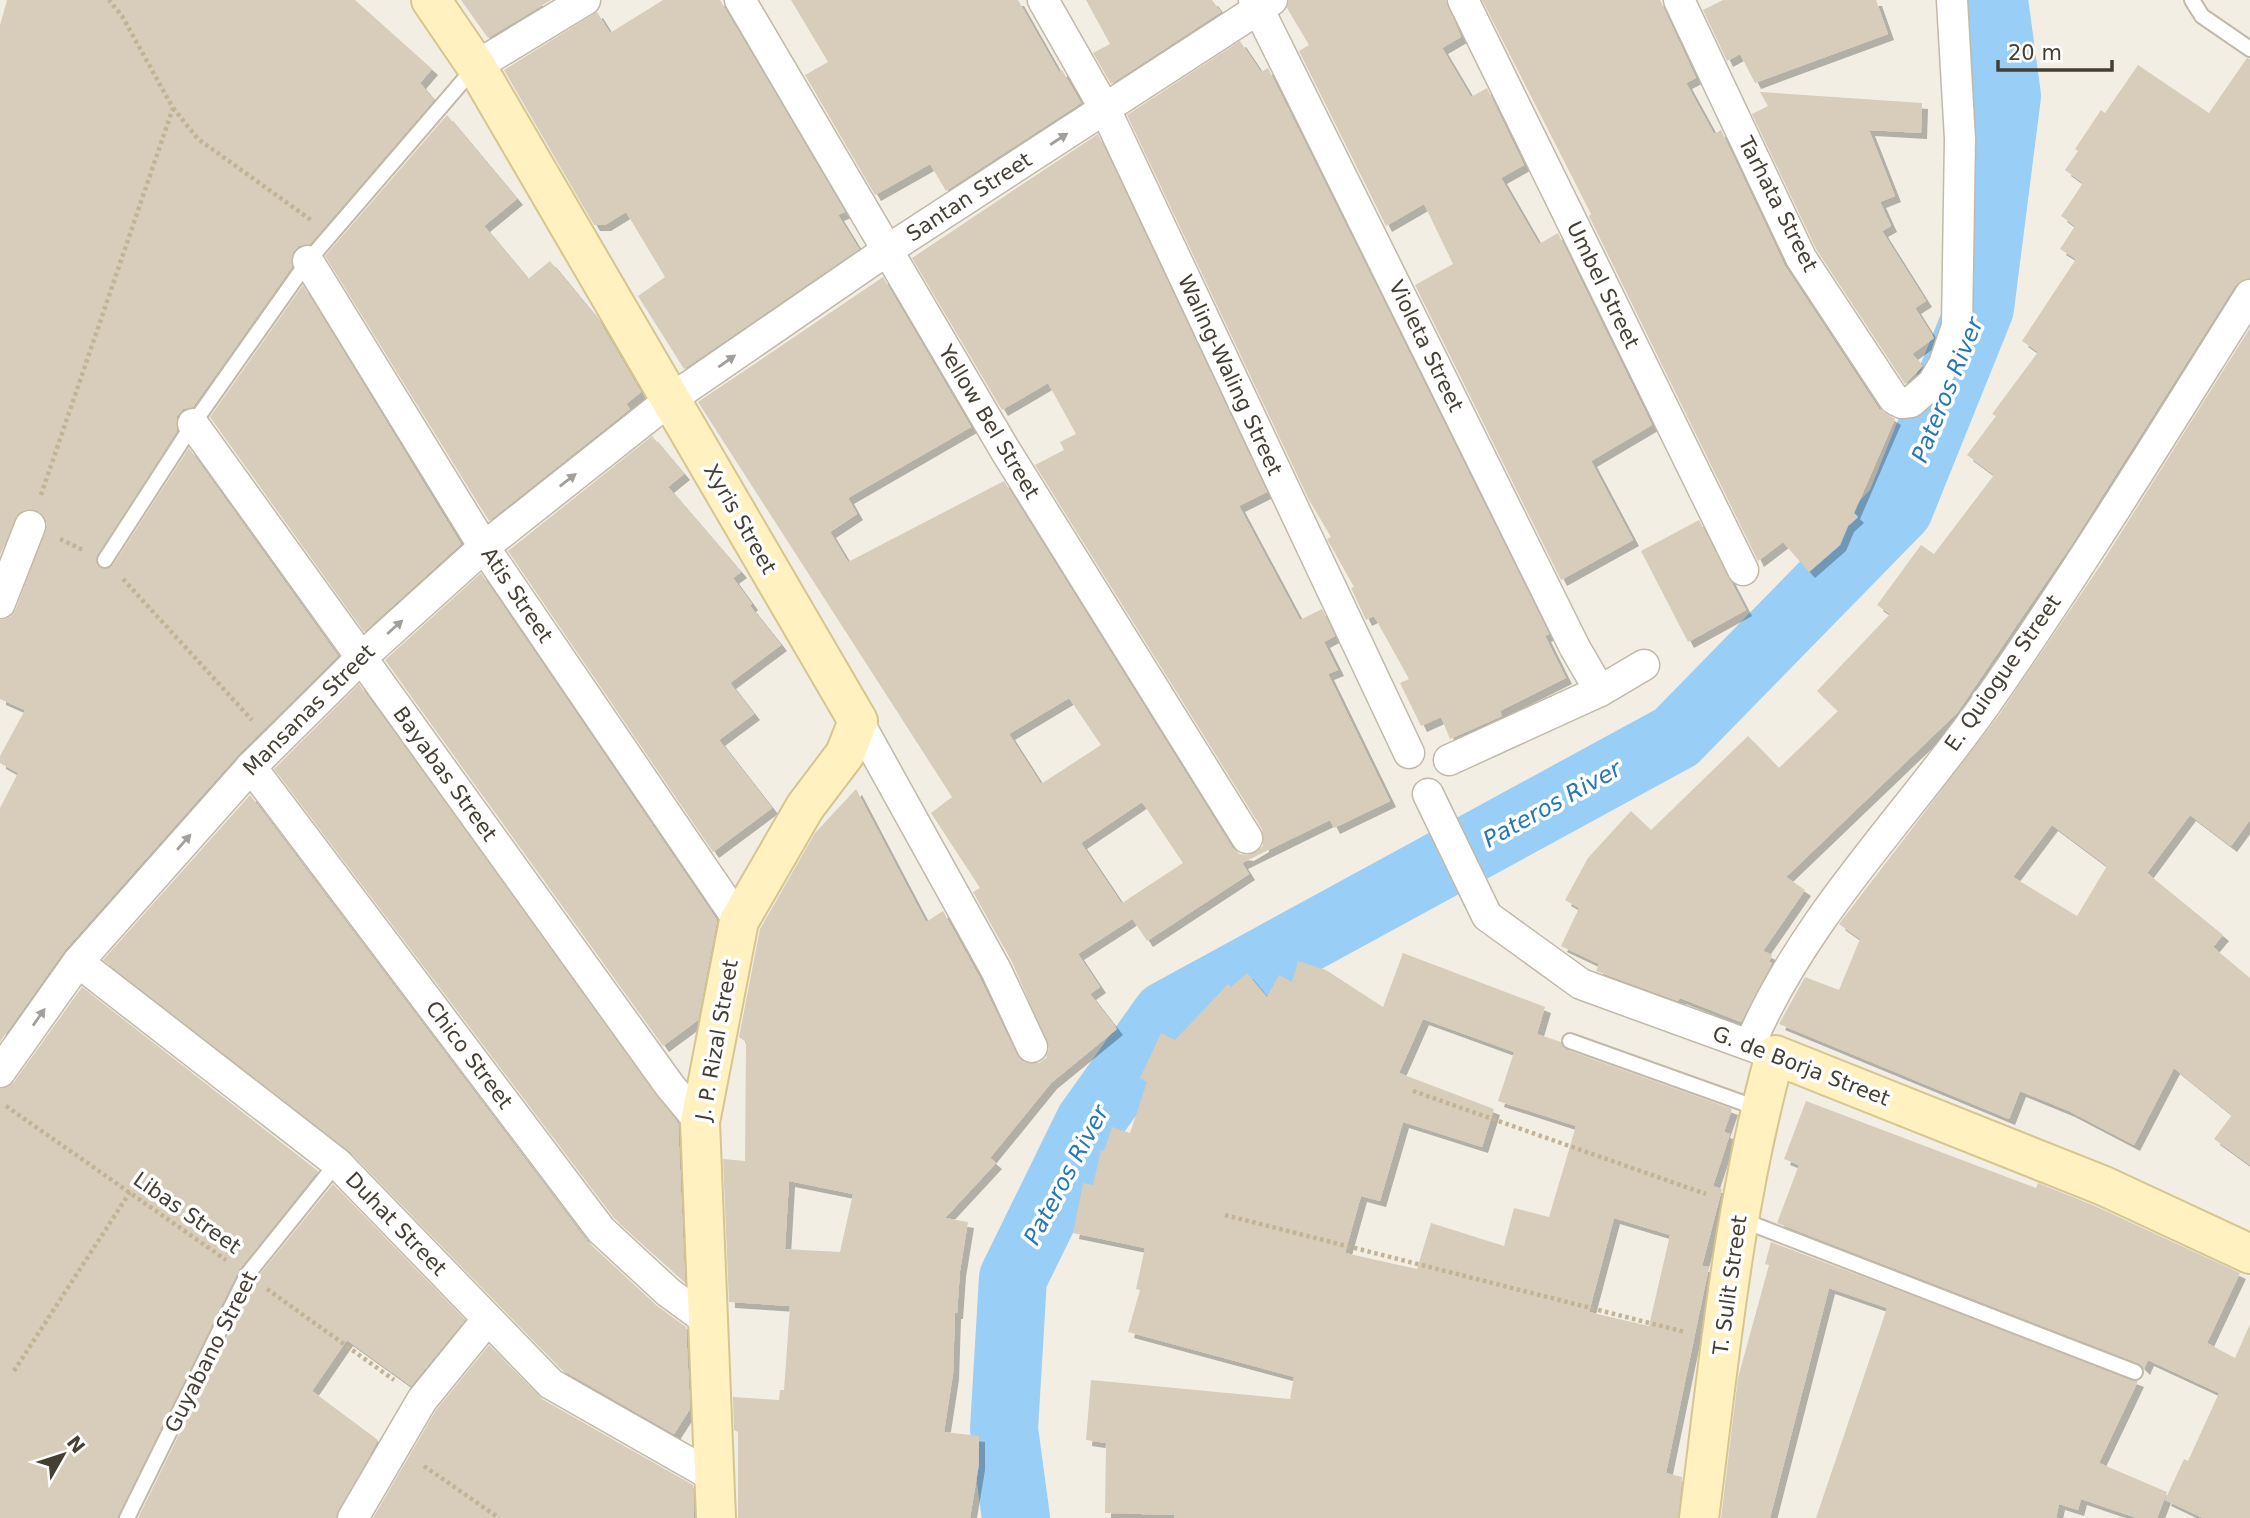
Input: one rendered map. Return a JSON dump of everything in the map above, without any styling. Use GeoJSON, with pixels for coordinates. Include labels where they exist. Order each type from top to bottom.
{"type":"FeatureCollection","features":[{"type":"Feature","properties":{"kind":"street","name":"Xyris Street"},"geometry":{"type":"LineString","coordinates":[[431,0],[476,66],[858,721],[996,970],[1032,1047]]}},
{"type":"Feature","properties":{"kind":"street"},"geometry":{"type":"LineString","coordinates":[[476,66],[585,0]]}},
{"type":"Feature","properties":{"kind":"street","name":"Yellow Bel Street"},"geometry":{"type":"LineString","coordinates":[[740,0],[1005,450],[1247,838]]}},
{"type":"Feature","properties":{"kind":"street","name":"Waling-Waling Street"},"geometry":{"type":"LineString","coordinates":[[1044,0],[1105,109],[1409,753]]}},
{"type":"Feature","properties":{"kind":"street","name":"Umbel Street"},"geometry":{"type":"LineString","coordinates":[[1464,0],[1743,570]]}},
{"type":"Feature","properties":{"kind":"street","name":"Tarhata Street"},"geometry":{"type":"LineString","coordinates":[[1679,0],[1801,258],[1894,399],[1902,403],[1911,402],[1933,383],[1944,364],[1957,326],[1960,139],[1952,0]]}},
{"type":"Feature","properties":{"kind":"street","name":"Santan Street"},"geometry":{"type":"LineString","coordinates":[[671,399],[889,249],[1262,3]]}},
{"type":"Feature","properties":{"kind":"street","name":"Violeta Street"},"geometry":{"type":"LineString","coordinates":[[1262,3],[1569,635],[1600,691]]}},
{"type":"Feature","properties":{"kind":"street","name":"Atis Street"},"geometry":{"type":"LineString","coordinates":[[308,261],[484,547],[739,921]]}},
{"type":"Feature","properties":{"kind":"street","name":"E. Quiogue Street"},"geometry":{"type":"LineString","coordinates":[[1763,1049],[1777,984],[1852,875],[1983,707],[2122,499],[2250,295]]}},
{"type":"Feature","properties":{"kind":"street","name":"Mansanas Street"},"geometry":{"type":"LineString","coordinates":[[0,1072],[78,962],[251,767],[361,657],[484,547],[671,399]]}},
{"type":"Feature","properties":{"kind":"street","name":"Bayabas Street"},"geometry":{"type":"LineString","coordinates":[[193,424],[662,1075],[700,1122]]}},
{"type":"Feature","properties":{"kind":"street"},"geometry":{"type":"LineString","coordinates":[[0,603],[30,526]]}},
{"type":"Feature","properties":{"kind":"street"},"geometry":{"type":"LineString","coordinates":[[1449,760],[1600,691],[1644,665]]}},
{"type":"Feature","properties":{"kind":"street","name":"J. P. Rizal Street"},"geometry":{"type":"LineString","coordinates":[[716,1518],[700,1122],[739,921],[805,807],[845,754],[858,721]]}},
{"type":"Feature","properties":{"kind":"street","name":"Chico Street"},"geometry":{"type":"LineString","coordinates":[[251,767],[601,1230],[668,1292],[709,1322]]}},
{"type":"Feature","properties":{"kind":"street","name":"G. de Borja Street"},"geometry":{"type":"LineString","coordinates":[[1428,794],[1487,916],[1581,984],[1763,1049],[2104,1186],[2250,1254]]}},
{"type":"Feature","properties":{"kind":"street","name":"Duhat Street"},"geometry":{"type":"LineString","coordinates":[[78,962],[337,1163],[551,1384],[716,1478]]}},
{"type":"Feature","properties":{"kind":"street","name":"T. Sulit Street"},"geometry":{"type":"LineString","coordinates":[[1699,1518],[1740,1212],[1760,1110],[1763,1049]]}},
{"type":"Feature","properties":{"kind":"street"},"geometry":{"type":"LineString","coordinates":[[353,1518],[397,1447],[422,1400],[487,1320]]}},
{"type":"Feature","properties":{"kind":"lane"},"geometry":{"type":"LineString","coordinates":[[2192,0],[2202,16],[2250,48]]}},
{"type":"Feature","properties":{"kind":"lane"},"geometry":{"type":"LineString","coordinates":[[105,559],[193,424],[308,261],[476,66]]}},
{"type":"Feature","properties":{"kind":"lane"},"geometry":{"type":"LineString","coordinates":[[1570,1041],[1760,1110]]}},
{"type":"Feature","properties":{"kind":"lane","name":"Guyabano Street"},"geometry":{"type":"LineString","coordinates":[[127,1518],[247,1275],[337,1163]]}},
{"type":"Feature","properties":{"kind":"lane"},"geometry":{"type":"LineString","coordinates":[[1740,1212],[2136,1372]]}},
{"type":"Feature","properties":{"kind":"path"},"geometry":{"type":"LineString","coordinates":[[109,0],[122,16],[173,108],[198,139],[332,234]]}},
{"type":"Feature","properties":{"kind":"path"},"geometry":{"type":"LineString","coordinates":[[173,108],[30,526],[105,559],[274,744]]}},
{"type":"Feature","properties":{"kind":"path"},"geometry":{"type":"LineString","coordinates":[[1413,1091],[1740,1212]]}},
{"type":"Feature","properties":{"kind":"path","name":"Libas Street"},"geometry":{"type":"LineString","coordinates":[[0,1102],[422,1400]]}},
{"type":"Feature","properties":{"kind":"path"},"geometry":{"type":"LineString","coordinates":[[14,1371],[130,1192]]}},
{"type":"Feature","properties":{"kind":"path"},"geometry":{"type":"LineString","coordinates":[[1225,1215],[1722,1341]]}},
{"type":"Feature","properties":{"kind":"path"},"geometry":{"type":"LineString","coordinates":[[397,1447],[499,1518]]}},
{"type":"Feature","properties":{"kind":"building"},"geometry":{"type":"Polygon","coordinates":[[[7,0],[355,0],[432,69],[420,83],[434,100],[310,244],[299,246],[293,252],[292,267],[193,407],[183,409],[177,416],[177,431],[96,559],[100,568],[113,565],[189,448],[338,656],[238,755],[65,950],[0,1042],[0,808],[18,773],[0,763],[0,756],[25,710],[0,699],[0,620],[10,617],[16,609],[47,524],[37,510],[20,512],[0,555],[0,25],[7,0]]]}},
{"type":"Feature","properties":{"kind":"building"},"geometry":{"type":"Polygon","coordinates":[[[461,0],[551,0],[488,38],[461,0]]]}},
{"type":"Feature","properties":{"kind":"building"},"geometry":{"type":"Polygon","coordinates":[[[663,0],[720,0],[845,212],[838,215],[859,249],[684,369],[638,296],[665,277],[626,212],[605,225],[594,225],[504,70],[597,12],[610,33],[663,0]]]}},
{"type":"Feature","properties":{"kind":"building"},"geometry":{"type":"Polygon","coordinates":[[[791,0],[1018,0],[1059,72],[1062,70],[1081,103],[946,191],[930,164],[875,195],[805,75],[828,62],[791,0]]]}},
{"type":"Feature","properties":{"kind":"building"},"geometry":{"type":"Polygon","coordinates":[[[1086,0],[1212,0],[1221,12],[1111,84],[1093,53],[1110,44],[1086,0]]]}},
{"type":"Feature","properties":{"kind":"building"},"geometry":{"type":"Polygon","coordinates":[[[1289,0],[1446,0],[1461,37],[1442,48],[1471,97],[1487,88],[1524,165],[1501,178],[1539,244],[1558,233],[1652,425],[1591,461],[1633,540],[1561,580],[1415,285],[1453,264],[1424,204],[1386,226],[1299,51],[1309,45],[1287,8],[1289,0]]]}},
{"type":"Feature","properties":{"kind":"building"},"geometry":{"type":"Polygon","coordinates":[[[1482,0],[1660,0],[1696,78],[1686,83],[1714,134],[1721,130],[1785,266],[1879,409],[1895,419],[1854,513],[1858,517],[1848,526],[1840,545],[1809,572],[1783,542],[1758,561],[1589,216],[1591,214],[1482,0]]]}},
{"type":"Feature","properties":{"kind":"building"},"geometry":{"type":"Polygon","coordinates":[[[1723,0],[1876,0],[1888,34],[1755,83],[1740,54],[1727,61],[1703,10],[1723,0]]]}},
{"type":"Feature","properties":{"kind":"building"},"geometry":{"type":"Polygon","coordinates":[[[1240,41],[1261,72],[1268,68],[1549,634],[1545,636],[1566,678],[1500,711],[1502,716],[1450,739],[1441,717],[1421,726],[1400,683],[1409,679],[1374,616],[1366,620],[1351,588],[1354,587],[1327,539],[1331,537],[1309,500],[1127,115],[1240,41]]]}},
{"type":"Feature","properties":{"kind":"building"},"geometry":{"type":"Polygon","coordinates":[[[2247,58],[2250,59],[2250,278],[2235,286],[2072,544],[1957,713],[1786,877],[1805,890],[1763,951],[1772,955],[1769,962],[1772,963],[1741,1022],[1680,998],[1678,1001],[1596,971],[1599,964],[1561,946],[1579,908],[1565,900],[1588,858],[1631,811],[1651,830],[1748,736],[1779,768],[1838,711],[1817,691],[1890,614],[1877,605],[1921,545],[1934,554],[1994,475],[1967,455],[1996,416],[1992,414],[2038,352],[2022,341],[2076,259],[2060,249],[2075,226],[2061,216],[2083,183],[2065,170],[2078,151],[2075,149],[2101,110],[2105,113],[2138,65],[2209,113],[2247,58]]]}},
{"type":"Feature","properties":{"kind":"building"},"geometry":{"type":"Polygon","coordinates":[[[1760,92],[1922,103],[1921,133],[1869,130],[1895,196],[1880,202],[1891,226],[1882,231],[1926,301],[1915,308],[1934,338],[1912,354],[1923,366],[1905,384],[1816,249],[1752,114],[1768,106],[1760,92]]]}},
{"type":"Feature","properties":{"kind":"building"},"geometry":{"type":"Polygon","coordinates":[[[447,115],[517,199],[484,226],[528,279],[550,261],[600,322],[641,392],[626,404],[630,409],[489,521],[325,256],[447,115]]]}},
{"type":"Feature","properties":{"kind":"building"},"geometry":{"type":"Polygon","coordinates":[[[1098,134],[1267,492],[1239,506],[1300,620],[1322,609],[1335,636],[1324,642],[1338,670],[1328,674],[1390,801],[1334,828],[1330,820],[1242,863],[1249,874],[1147,941],[1122,903],[1183,863],[1142,802],[1081,843],[1132,919],[1078,954],[1100,987],[1090,994],[1117,1029],[1051,1083],[990,1158],[996,1163],[945,1218],[968,1222],[955,1313],[953,1374],[944,1432],[979,1436],[979,1464],[970,1518],[738,1518],[738,1432],[734,1430],[733,1397],[779,1400],[780,1390],[784,1390],[790,1306],[729,1302],[723,1159],[745,1161],[746,1042],[739,1037],[760,929],[815,833],[856,789],[926,922],[943,911],[980,978],[1017,1055],[1023,1062],[1039,1063],[1046,1058],[1049,1048],[1012,962],[973,892],[980,888],[931,813],[952,797],[698,402],[883,277],[971,427],[848,498],[857,514],[830,532],[848,562],[1004,481],[1232,847],[1239,854],[1248,855],[1263,846],[1262,829],[1035,465],[1064,450],[1060,442],[1076,434],[1048,383],[1002,410],[912,258],[1098,134]],[[1069,698],[1009,734],[1041,784],[1101,745],[1069,698]],[[789,1181],[785,1249],[840,1252],[853,1194],[789,1181]]]}},
{"type":"Feature","properties":{"kind":"building"},"geometry":{"type":"Polygon","coordinates":[[[303,285],[461,544],[364,632],[210,417],[303,285]]]}},
{"type":"Feature","properties":{"kind":"building"},"geometry":{"type":"Polygon","coordinates":[[[2250,328],[2250,820],[2231,846],[2190,815],[2147,873],[2223,935],[2213,947],[2250,978],[2250,1165],[2214,1139],[2232,1115],[2174,1068],[2134,1145],[2069,1111],[2020,1091],[2009,1119],[1779,1024],[1805,977],[1839,990],[1860,939],[1839,924],[1999,715],[2102,563],[2250,328]],[[2052,825],[2013,877],[2077,916],[2107,866],[2052,825]]]}},
{"type":"Feature","properties":{"kind":"building"},"geometry":{"type":"Polygon","coordinates":[[[652,436],[684,474],[668,487],[741,572],[733,578],[752,604],[750,606],[781,645],[730,683],[754,714],[719,740],[772,808],[713,852],[508,551],[652,436]]]}},
{"type":"Feature","properties":{"kind":"building"},"geometry":{"type":"Polygon","coordinates":[[[1699,520],[1746,610],[1688,642],[1641,551],[1699,520]]]}},
{"type":"Feature","properties":{"kind":"building"},"geometry":{"type":"Polygon","coordinates":[[[481,573],[717,920],[698,1020],[663,1046],[385,660],[481,573]]]}},
{"type":"Feature","properties":{"kind":"building"},"geometry":{"type":"Polygon","coordinates":[[[359,684],[678,1123],[685,1282],[614,1218],[274,769],[359,684]]]}},
{"type":"Feature","properties":{"kind":"building"},"geometry":{"type":"Polygon","coordinates":[[[250,795],[587,1241],[656,1305],[686,1327],[690,1409],[674,1434],[562,1370],[349,1151],[103,960],[250,795]]]}},
{"type":"Feature","properties":{"kind":"building"},"geometry":{"type":"Polygon","coordinates":[[[1403,953],[1545,1007],[1537,1034],[1561,1042],[1567,1050],[1732,1109],[1724,1132],[1730,1134],[1713,1186],[1722,1189],[1702,1266],[1709,1267],[1666,1473],[1682,1477],[1678,1518],[1174,1518],[1175,1515],[1105,1513],[1106,1443],[1086,1440],[1091,1380],[1290,1399],[1294,1377],[1128,1332],[1140,1290],[1136,1289],[1145,1248],[1073,1233],[1083,1183],[1093,1185],[1101,1150],[1104,1151],[1112,1127],[1130,1133],[1147,1082],[1140,1078],[1161,1033],[1175,1040],[1228,984],[1231,987],[1247,973],[1267,997],[1279,975],[1292,982],[1298,961],[1326,970],[1383,1007],[1403,953]],[[1423,1019],[1399,1073],[1494,1109],[1482,1147],[1403,1122],[1380,1201],[1361,1196],[1345,1253],[1417,1269],[1431,1223],[1504,1246],[1514,1208],[1549,1217],[1576,1126],[1498,1101],[1514,1052],[1423,1019]],[[1614,1218],[1589,1312],[1649,1326],[1670,1235],[1614,1218]]]}},
{"type":"Feature","properties":{"kind":"building"},"geometry":{"type":"Polygon","coordinates":[[[82,987],[318,1171],[239,1270],[117,1518],[0,1518],[0,1089],[14,1082],[82,987]]]}},
{"type":"Feature","properties":{"kind":"building"},"geometry":{"type":"Polygon","coordinates":[[[1806,1101],[2036,1188],[2038,1183],[2095,1206],[2240,1273],[2207,1343],[2235,1358],[2250,1324],[2250,1518],[2203,1518],[2165,1500],[2184,1459],[2188,1461],[2219,1393],[2148,1360],[2144,1369],[2138,1363],[1777,1223],[1799,1165],[1784,1159],[1806,1101]]]}},
{"type":"Feature","properties":{"kind":"building"},"geometry":{"type":"Polygon","coordinates":[[[333,1184],[465,1320],[411,1386],[347,1340],[312,1391],[378,1440],[336,1518],[138,1518],[255,1280],[333,1184]]]}},
{"type":"Feature","properties":{"kind":"building"},"geometry":{"type":"Polygon","coordinates":[[[1771,1242],[2138,1381],[2099,1463],[2167,1492],[2157,1518],[2137,1518],[2081,1499],[2078,1510],[2059,1504],[2056,1518],[1816,1518],[1887,1308],[1829,1288],[1770,1518],[1721,1518],[1738,1378],[1769,1265],[1765,1264],[1771,1242]]]}},
{"type":"Feature","properties":{"kind":"building"},"geometry":{"type":"Polygon","coordinates":[[[489,1345],[542,1399],[693,1485],[694,1518],[373,1518],[436,1410],[489,1345]]]}},
{"type":"Feature","properties":{"kind":"waterway","name":"Pateros River"},"geometry":{"type":"LineString","coordinates":[[1016,1518],[1004,1429],[1013,1278],[1089,1123],[1166,1015],[1676,737],[1899,509],[1980,308],[2007,96],[1994,0]]}}]}
